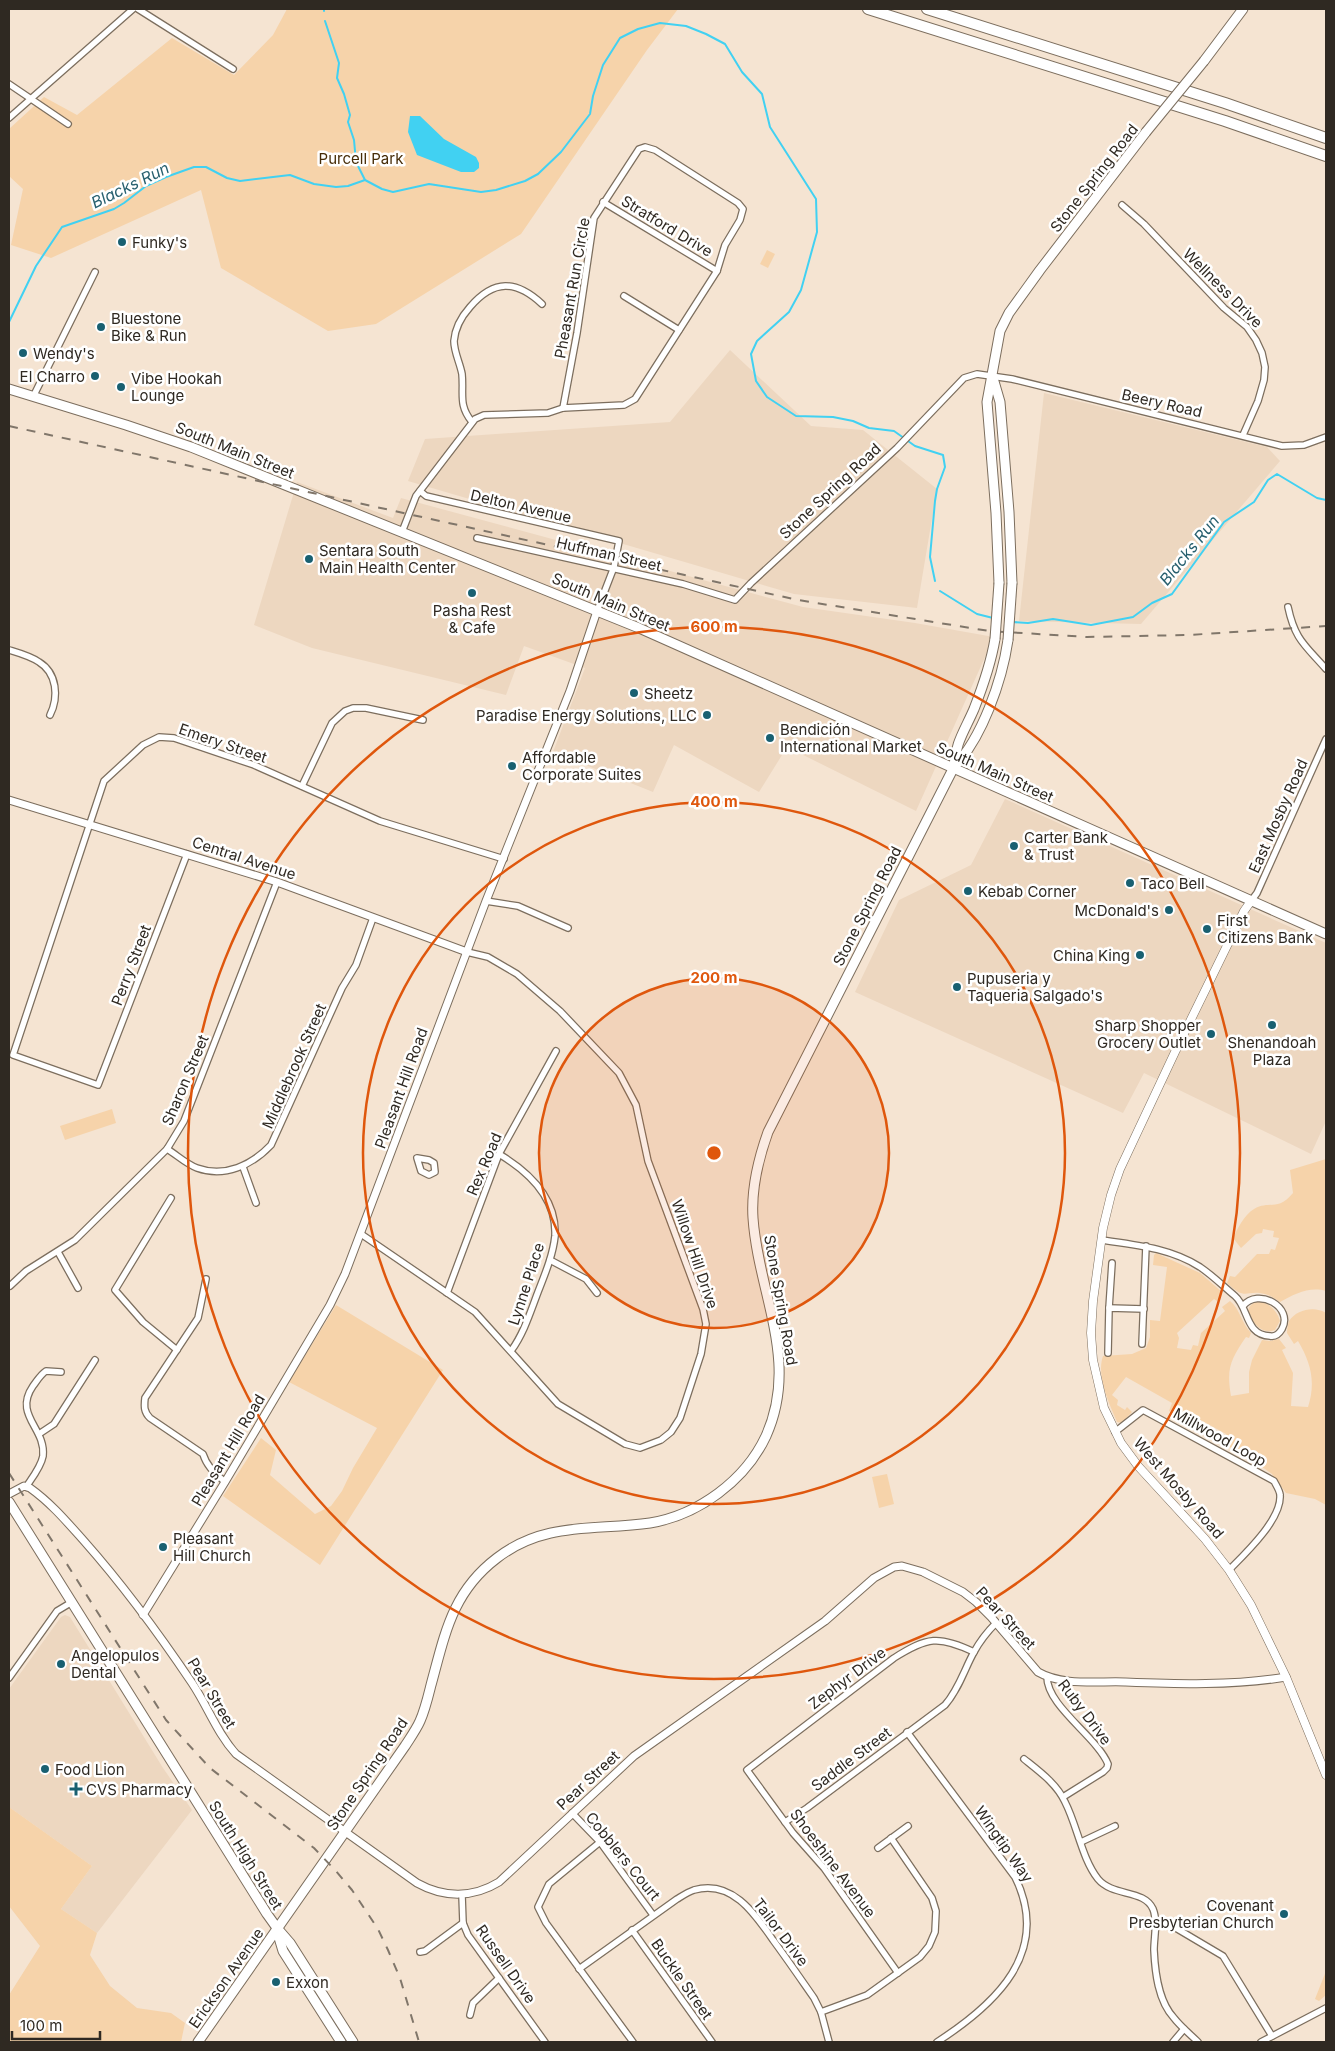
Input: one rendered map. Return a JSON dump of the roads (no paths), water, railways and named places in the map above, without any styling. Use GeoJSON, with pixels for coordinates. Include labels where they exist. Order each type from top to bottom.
{"type":"FeatureCollection","features":[{"type":"Feature","properties":{"kind":"highway"},"geometry":{"type":"LineString","coordinates":[[868,9],[1217,119],[1326,156]]}},
{"type":"Feature","properties":{"kind":"highway"},"geometry":{"type":"LineString","coordinates":[[927,9],[1225,103],[1326,138]]}},
{"type":"Feature","properties":{"kind":"main road","name":"Stone Spring Road"},"geometry":{"type":"LineString","coordinates":[[954,767],[955,749],[985,680],[992,658],[995,639],[999,583],[996,513],[987,402],[997,340],[1009,313],[1040,270],[1243,9]]}},
{"type":"Feature","properties":{"kind":"main road","name":"Stone Spring Road"},"geometry":{"type":"LineString","coordinates":[[276,1928],[405,1746],[420,1720],[446,1628],[462,1595],[484,1570],[496,1558],[511,1548],[542,1534],[574,1528],[650,1522],[682,1514],[719,1493],[750,1462],[766,1436],[778,1403],[780,1372],[777,1344],[754,1230],[753,1196],[758,1162],[768,1132],[954,767],[966,755],[986,715],[1005,660],[1012,583],[1009,512],[1000,402],[992,376]]}},
{"type":"Feature","properties":{"kind":"main road","name":"South Main Street"},"geometry":{"type":"LineString","coordinates":[[9,390],[185,445],[639,628],[1326,934]]}},
{"type":"Feature","properties":{"kind":"main road","name":"West Mosby Road"},"geometry":{"type":"LineString","coordinates":[[1251,901],[1199,1000],[1120,1169],[1109,1202],[1102,1240],[1092,1311],[1092,1346],[1099,1392],[1115,1432],[1130,1456],[1195,1527],[1229,1570],[1262,1626],[1286,1676],[1326,1775]]}},
{"type":"Feature","properties":{"kind":"main road","name":"South High Street"},"geometry":{"type":"LineString","coordinates":[[9,1502],[276,1928],[290,1942],[353,2042]]}},
{"type":"Feature","properties":{"kind":"main road","name":"Erickson Avenue"},"geometry":{"type":"LineString","coordinates":[[198,2042],[276,1928]]}},
{"type":"Feature","properties":{"kind":"main road"},"geometry":{"type":"LineString","coordinates":[[276,1928],[283,1951],[340,2042]]}},
{"type":"Feature","properties":{"kind":"street"},"geometry":{"type":"LineString","coordinates":[[9,118],[133,9]]}},
{"type":"Feature","properties":{"kind":"street"},"geometry":{"type":"LineString","coordinates":[[138,9],[232,69]]}},
{"type":"Feature","properties":{"kind":"street"},"geometry":{"type":"LineString","coordinates":[[9,84],[68,124]]}},
{"type":"Feature","properties":{"kind":"street","name":"Pheasant Run Circle"},"geometry":{"type":"LineString","coordinates":[[645,147],[655,150],[738,203],[743,210],[740,220],[725,245],[717,271],[633,402],[622,405],[563,408],[577,333],[594,218],[639,149],[645,147]]}},
{"type":"Feature","properties":{"kind":"street","name":"Stratford Drive"},"geometry":{"type":"LineString","coordinates":[[603,202],[717,271]]}},
{"type":"Feature","properties":{"kind":"street","name":"Wellness Drive"},"geometry":{"type":"LineString","coordinates":[[1122,205],[1144,224],[1224,308],[1247,327],[1256,340],[1262,353],[1265,367],[1264,380],[1258,401],[1243,435]]}},
{"type":"Feature","properties":{"kind":"street"},"geometry":{"type":"LineString","coordinates":[[33,397],[95,272]]}},
{"type":"Feature","properties":{"kind":"street"},"geometry":{"type":"LineString","coordinates":[[472,422],[463,407],[462,374],[454,344],[456,331],[462,317],[481,295],[487,290],[497,287],[508,286],[520,289],[533,296],[542,304]]}},
{"type":"Feature","properties":{"kind":"street"},"geometry":{"type":"LineString","coordinates":[[624,296],[679,330]]}},
{"type":"Feature","properties":{"kind":"street","name":"Stone Spring Road"},"geometry":{"type":"LineString","coordinates":[[734,600],[897,448],[964,378],[976,374],[992,376]]}},
{"type":"Feature","properties":{"kind":"street","name":"Beery Road"},"geometry":{"type":"LineString","coordinates":[[992,376],[1289,447],[1312,443],[1326,437]]}},
{"type":"Feature","properties":{"kind":"street"},"geometry":{"type":"LineString","coordinates":[[402,532],[411,505],[472,422],[484,415],[548,413],[563,408]]}},
{"type":"Feature","properties":{"kind":"street","name":"Delton Avenue"},"geometry":{"type":"LineString","coordinates":[[420,491],[426,496],[619,541]]}},
{"type":"Feature","properties":{"kind":"street","name":"Huffman Street"},"geometry":{"type":"LineString","coordinates":[[477,538],[683,584],[734,600]]}},
{"type":"Feature","properties":{"kind":"street","name":"Pleasant Hill Road"},"geometry":{"type":"LineString","coordinates":[[143,1615],[225,1482],[330,1305],[361,1234],[486,901],[570,691],[597,611],[614,568],[619,541]]}},
{"type":"Feature","properties":{"kind":"street"},"geometry":{"type":"LineString","coordinates":[[1288,607],[1297,637],[1326,669]]}},
{"type":"Feature","properties":{"kind":"street"},"geometry":{"type":"LineString","coordinates":[[9,650],[37,660],[44,666],[51,677],[56,694],[56,704],[50,715]]}},
{"type":"Feature","properties":{"kind":"street"},"geometry":{"type":"LineString","coordinates":[[302,786],[332,723],[345,711],[353,708],[366,708],[423,720]]}},
{"type":"Feature","properties":{"kind":"street","name":"Emery Street"},"geometry":{"type":"LineString","coordinates":[[98,1085],[13,1055],[88,824],[104,781],[143,746],[159,737],[174,738],[254,765],[380,821],[504,859]]}},
{"type":"Feature","properties":{"kind":"street","name":"East Mosby Road"},"geometry":{"type":"LineString","coordinates":[[1251,901],[1257,893],[1326,739]]}},
{"type":"Feature","properties":{"kind":"street","name":"Central Avenue"},"geometry":{"type":"LineString","coordinates":[[9,800],[277,882],[467,952]]}},
{"type":"Feature","properties":{"kind":"street","name":"Perry Street"},"geometry":{"type":"LineString","coordinates":[[98,1085],[187,854]]}},
{"type":"Feature","properties":{"kind":"street","name":"Sharon Street"},"geometry":{"type":"LineString","coordinates":[[10,1286],[26,1271],[75,1240],[167,1149],[184,1121],[277,882]]}},
{"type":"Feature","properties":{"kind":"street"},"geometry":{"type":"LineString","coordinates":[[486,901],[518,906],[568,928]]}},
{"type":"Feature","properties":{"kind":"street","name":"Middlebrook Street"},"geometry":{"type":"LineString","coordinates":[[167,1149],[197,1168],[210,1170],[228,1170],[243,1167],[264,1153],[275,1139],[342,988],[356,965],[373,918]]}},
{"type":"Feature","properties":{"kind":"street","name":"Willow Hill Drive"},"geometry":{"type":"LineString","coordinates":[[361,1234],[475,1312],[558,1404],[625,1444],[640,1448],[661,1440],[671,1432],[680,1418],[701,1354],[706,1324],[703,1309],[648,1161],[636,1105],[619,1073],[560,1010],[517,974],[488,957],[467,952]]}},
{"type":"Feature","properties":{"kind":"street","name":"Rex Road"},"geometry":{"type":"LineString","coordinates":[[447,1293],[499,1154],[556,1051]]}},
{"type":"Feature","properties":{"kind":"street","name":"Lynne Place"},"geometry":{"type":"LineString","coordinates":[[499,1154],[520,1167],[541,1188],[551,1210],[555,1236],[550,1260],[522,1337],[511,1351]]}},
{"type":"Feature","properties":{"kind":"street"},"geometry":{"type":"LineString","coordinates":[[243,1167],[256,1203]]}},
{"type":"Feature","properties":{"kind":"street"},"geometry":{"type":"LineString","coordinates":[[171,1198],[115,1290],[143,1322],[177,1350]]}},
{"type":"Feature","properties":{"kind":"street"},"geometry":{"type":"LineString","coordinates":[[1102,1240],[1146,1246],[1176,1255],[1201,1268],[1240,1300],[1249,1324],[1258,1332],[1272,1336],[1277,1335],[1282,1329],[1283,1315],[1271,1301],[1256,1298],[1248,1301],[1243,1306]]}},
{"type":"Feature","properties":{"kind":"street"},"geometry":{"type":"LineString","coordinates":[[1142,1344],[1146,1246]]}},
{"type":"Feature","properties":{"kind":"street"},"geometry":{"type":"LineString","coordinates":[[58,1252],[78,1288]]}},
{"type":"Feature","properties":{"kind":"street"},"geometry":{"type":"LineString","coordinates":[[550,1260],[586,1279],[597,1293]]}},
{"type":"Feature","properties":{"kind":"street"},"geometry":{"type":"LineString","coordinates":[[1108,1352],[1112,1263]]}},
{"type":"Feature","properties":{"kind":"street"},"geometry":{"type":"LineString","coordinates":[[206,1279],[199,1314],[145,1398],[144,1406],[145,1413],[202,1454],[212,1472],[225,1482]]}},
{"type":"Feature","properties":{"kind":"street"},"geometry":{"type":"LineString","coordinates":[[1109,1308],[1144,1309]]}},
{"type":"Feature","properties":{"kind":"street"},"geometry":{"type":"LineString","coordinates":[[39,1434],[54,1424],[95,1360]]}},
{"type":"Feature","properties":{"kind":"street"},"geometry":{"type":"LineString","coordinates":[[9,1494],[26,1487],[41,1464],[43,1457],[43,1448],[39,1434],[28,1415],[26,1403],[28,1393],[42,1374],[50,1371],[61,1372]]}},
{"type":"Feature","properties":{"kind":"street","name":"Millwood Loop"},"geometry":{"type":"LineString","coordinates":[[1115,1432],[1143,1410],[1274,1481],[1280,1495],[1277,1511],[1258,1542],[1229,1570]]}},
{"type":"Feature","properties":{"kind":"street","name":"Pear Street"},"geometry":{"type":"LineString","coordinates":[[26,1487],[39,1494],[61,1515],[94,1552],[193,1684],[220,1734],[236,1754],[345,1833],[429,1890],[442,1894],[462,1895],[482,1890],[499,1882],[634,1756],[825,1620],[874,1578],[894,1567],[902,1566],[923,1572],[963,1592],[976,1602],[996,1623],[1038,1672],[1047,1677]]}},
{"type":"Feature","properties":{"kind":"street"},"geometry":{"type":"LineString","coordinates":[[9,1678],[57,1611],[72,1602]]}},
{"type":"Feature","properties":{"kind":"street","name":"Saddle Street"},"geometry":{"type":"LineString","coordinates":[[785,1822],[945,1705],[954,1695],[984,1635],[996,1623]]}},
{"type":"Feature","properties":{"kind":"street","name":"Zephyr Drive"},"geometry":{"type":"LineString","coordinates":[[747,1770],[894,1658],[915,1645],[935,1640],[955,1644],[974,1652]]}},
{"type":"Feature","properties":{"kind":"street"},"geometry":{"type":"LineString","coordinates":[[1047,1677],[1072,1680],[1214,1685],[1251,1682],[1286,1676]]}},
{"type":"Feature","properties":{"kind":"street","name":"Ruby Drive"},"geometry":{"type":"LineString","coordinates":[[1047,1677],[1050,1690],[1059,1704],[1108,1764],[1103,1772],[1062,1797]]}},
{"type":"Feature","properties":{"kind":"street","name":"Wingtip Way"},"geometry":{"type":"LineString","coordinates":[[907,1732],[1015,1877],[1024,1895],[1027,1910],[1026,1940],[1013,1972],[975,2016],[937,2042]]}},
{"type":"Feature","properties":{"kind":"street"},"geometry":{"type":"LineString","coordinates":[[1024,1759],[1053,1785],[1062,1797],[1091,1867],[1098,1878],[1109,1888],[1145,1899],[1152,1907],[1155,1920],[1154,1952],[1162,1996],[1169,2012],[1198,2042]]}},
{"type":"Feature","properties":{"kind":"street","name":"Shoeshine Avenue"},"geometry":{"type":"LineString","coordinates":[[747,1770],[793,1833],[824,1868],[898,1973]]}},
{"type":"Feature","properties":{"kind":"street","name":"Cobblers Court"},"geometry":{"type":"LineString","coordinates":[[572,1813],[600,1842],[653,1914]]}},
{"type":"Feature","properties":{"kind":"street"},"geometry":{"type":"LineString","coordinates":[[878,1848],[908,1826]]}},
{"type":"Feature","properties":{"kind":"street"},"geometry":{"type":"LineString","coordinates":[[1081,1842],[1115,1826]]}},
{"type":"Feature","properties":{"kind":"street"},"geometry":{"type":"LineString","coordinates":[[821,2012],[867,1995],[920,1957],[929,1946],[935,1932],[936,1911],[932,1898],[891,1838]]}},
{"type":"Feature","properties":{"kind":"street"},"geometry":{"type":"LineString","coordinates":[[600,1842],[549,1884],[538,1907],[546,1923],[633,2042]]}},
{"type":"Feature","properties":{"kind":"street","name":"Tailor Drive"},"geometry":{"type":"LineString","coordinates":[[579,1969],[653,1914],[694,1890],[716,1889],[734,1895],[746,1904],[758,1918],[814,1998],[821,2012],[830,2042]]}},
{"type":"Feature","properties":{"kind":"street","name":"Russell Drive"},"geometry":{"type":"LineString","coordinates":[[462,1895],[463,1923],[468,1935],[545,2042]]}},
{"type":"Feature","properties":{"kind":"street"},"geometry":{"type":"LineString","coordinates":[[1155,1920],[1169,1924],[1223,1956],[1272,2036]]}},
{"type":"Feature","properties":{"kind":"street"},"geometry":{"type":"LineString","coordinates":[[420,1952],[425,1951],[463,1923]]}},
{"type":"Feature","properties":{"kind":"street","name":"Buckle Street"},"geometry":{"type":"LineString","coordinates":[[632,1930],[712,2042]]}},
{"type":"Feature","properties":{"kind":"street"},"geometry":{"type":"LineString","coordinates":[[470,2015],[473,2003],[499,1978]]}},
{"type":"Feature","properties":{"kind":"street"},"geometry":{"type":"LineString","coordinates":[[1261,2042],[1326,2008]]}},
{"type":"Feature","properties":{"kind":"street"},"geometry":{"type":"LineString","coordinates":[[1173,2042],[1184,2029]]}},
{"type":"Feature","properties":{"kind":"water"},"geometry":{"type":"Polygon","coordinates":[[[410,116],[420,116],[444,139],[476,157],[479,168],[474,172],[461,172],[417,155],[408,132],[410,116]]]}},
{"type":"Feature","properties":{"kind":"waterway"},"geometry":{"type":"LineString","coordinates":[[325,21],[339,63],[337,78],[350,115],[348,122],[354,140],[356,162],[365,180]]}},
{"type":"Feature","properties":{"kind":"waterway","name":"Blacks Run"},"geometry":{"type":"LineString","coordinates":[[9,322],[36,266],[62,227],[114,209],[146,186],[194,167],[206,167],[227,178],[240,181],[290,175],[314,184],[336,187],[348,186],[365,180],[382,189],[393,192],[429,184],[481,192],[496,190],[525,181],[538,174],[561,152],[590,114],[593,96],[603,65],[620,38],[638,29],[660,23],[686,26],[725,44],[742,72],[762,94],[770,127],[816,199],[817,232],[801,290],[789,312],[757,341],[751,354],[756,381],[767,397],[796,416],[833,417],[853,421],[869,428],[894,431],[915,446],[943,455],[945,467],[937,489],[930,557],[935,581]]}},
{"type":"Feature","properties":{"kind":"waterway","name":"Blacks Run"},"geometry":{"type":"LineString","coordinates":[[1012,622],[1028,623],[1053,619],[1091,625],[1133,617],[1152,603],[1172,594],[1224,522],[1254,502],[1268,480],[1277,474],[1317,498],[1326,500]]}},
{"type":"Feature","properties":{"kind":"waterway","name":"Blacks Run"},"geometry":{"type":"LineString","coordinates":[[940,591],[977,614],[993,618]]}},
{"type":"Feature","properties":{"kind":"railway"},"geometry":{"type":"LineString","coordinates":[[9,426],[798,600],[989,631],[1087,637],[1189,635],[1326,626]]}},
{"type":"Feature","properties":{"kind":"railway"},"geometry":{"type":"LineString","coordinates":[[9,1473],[166,1720],[210,1768],[314,1848],[352,1890],[378,1929],[388,1950],[400,1978],[419,2042]]}},
{"type":"Feature","properties":{"kind":"place","name":"Funky's"},"geometry":{"type":"Point","coordinates":[122,242]}},
{"type":"Feature","properties":{"kind":"place","name":"Bluestone Bike & Run"},"geometry":{"type":"Point","coordinates":[101,327]}},
{"type":"Feature","properties":{"kind":"place","name":"Wendy's"},"geometry":{"type":"Point","coordinates":[23,353]}},
{"type":"Feature","properties":{"kind":"place","name":"El Charro"},"geometry":{"type":"Point","coordinates":[95,376]}},
{"type":"Feature","properties":{"kind":"place","name":"Vibe Hookah Lounge"},"geometry":{"type":"Point","coordinates":[121,387]}},
{"type":"Feature","properties":{"kind":"place","name":"Sentara South Main Health Center"},"geometry":{"type":"Point","coordinates":[309,559]}},
{"type":"Feature","properties":{"kind":"place","name":"Pasha Rest & Cafe"},"geometry":{"type":"Point","coordinates":[472,593]}},
{"type":"Feature","properties":{"kind":"place","name":"Sheetz"},"geometry":{"type":"Point","coordinates":[634,693]}},
{"type":"Feature","properties":{"kind":"place","name":"Paradise Energy Solutions, LLC"},"geometry":{"type":"Point","coordinates":[707,715]}},
{"type":"Feature","properties":{"kind":"place","name":"Bendición International Market"},"geometry":{"type":"Point","coordinates":[770,738]}},
{"type":"Feature","properties":{"kind":"place","name":"Affordable Corporate Suites"},"geometry":{"type":"Point","coordinates":[512,766]}},
{"type":"Feature","properties":{"kind":"place","name":"Carter Bank & Trust"},"geometry":{"type":"Point","coordinates":[1014,846]}},
{"type":"Feature","properties":{"kind":"place","name":"Taco Bell"},"geometry":{"type":"Point","coordinates":[1130,883]}},
{"type":"Feature","properties":{"kind":"place","name":"Kebab Corner"},"geometry":{"type":"Point","coordinates":[968,891]}},
{"type":"Feature","properties":{"kind":"place","name":"McDonald's"},"geometry":{"type":"Point","coordinates":[1169,910]}},
{"type":"Feature","properties":{"kind":"place","name":"First Citizens Bank"},"geometry":{"type":"Point","coordinates":[1207,929]}},
{"type":"Feature","properties":{"kind":"place","name":"China King"},"geometry":{"type":"Point","coordinates":[1140,955]}},
{"type":"Feature","properties":{"kind":"place","name":"Pupuseria y Taqueria Salgado's"},"geometry":{"type":"Point","coordinates":[957,987]}},
{"type":"Feature","properties":{"kind":"place","name":"Shenandoah Plaza"},"geometry":{"type":"Point","coordinates":[1272,1025]}},
{"type":"Feature","properties":{"kind":"place","name":"Sharp Shopper Grocery Outlet"},"geometry":{"type":"Point","coordinates":[1211,1034]}},
{"type":"Feature","properties":{"kind":"place","name":"Pleasant Hill Church"},"geometry":{"type":"Point","coordinates":[163,1547]}},
{"type":"Feature","properties":{"kind":"place","name":"Angelopulos Dental"},"geometry":{"type":"Point","coordinates":[61,1664]}},
{"type":"Feature","properties":{"kind":"place","name":"Food Lion"},"geometry":{"type":"Point","coordinates":[45,1769]}},
{"type":"Feature","properties":{"kind":"place","name":"CVS Pharmacy"},"geometry":{"type":"Point","coordinates":[76,1789]}},
{"type":"Feature","properties":{"kind":"place","name":"Covenant Presbyterian Church"},"geometry":{"type":"Point","coordinates":[1284,1914]}},
{"type":"Feature","properties":{"kind":"place","name":"Exxon"},"geometry":{"type":"Point","coordinates":[276,1982]}},
{"type":"Feature","properties":{"kind":"park label","name":"Purcell Park"},"geometry":{"type":"Point","coordinates":[361,158]}}]}
